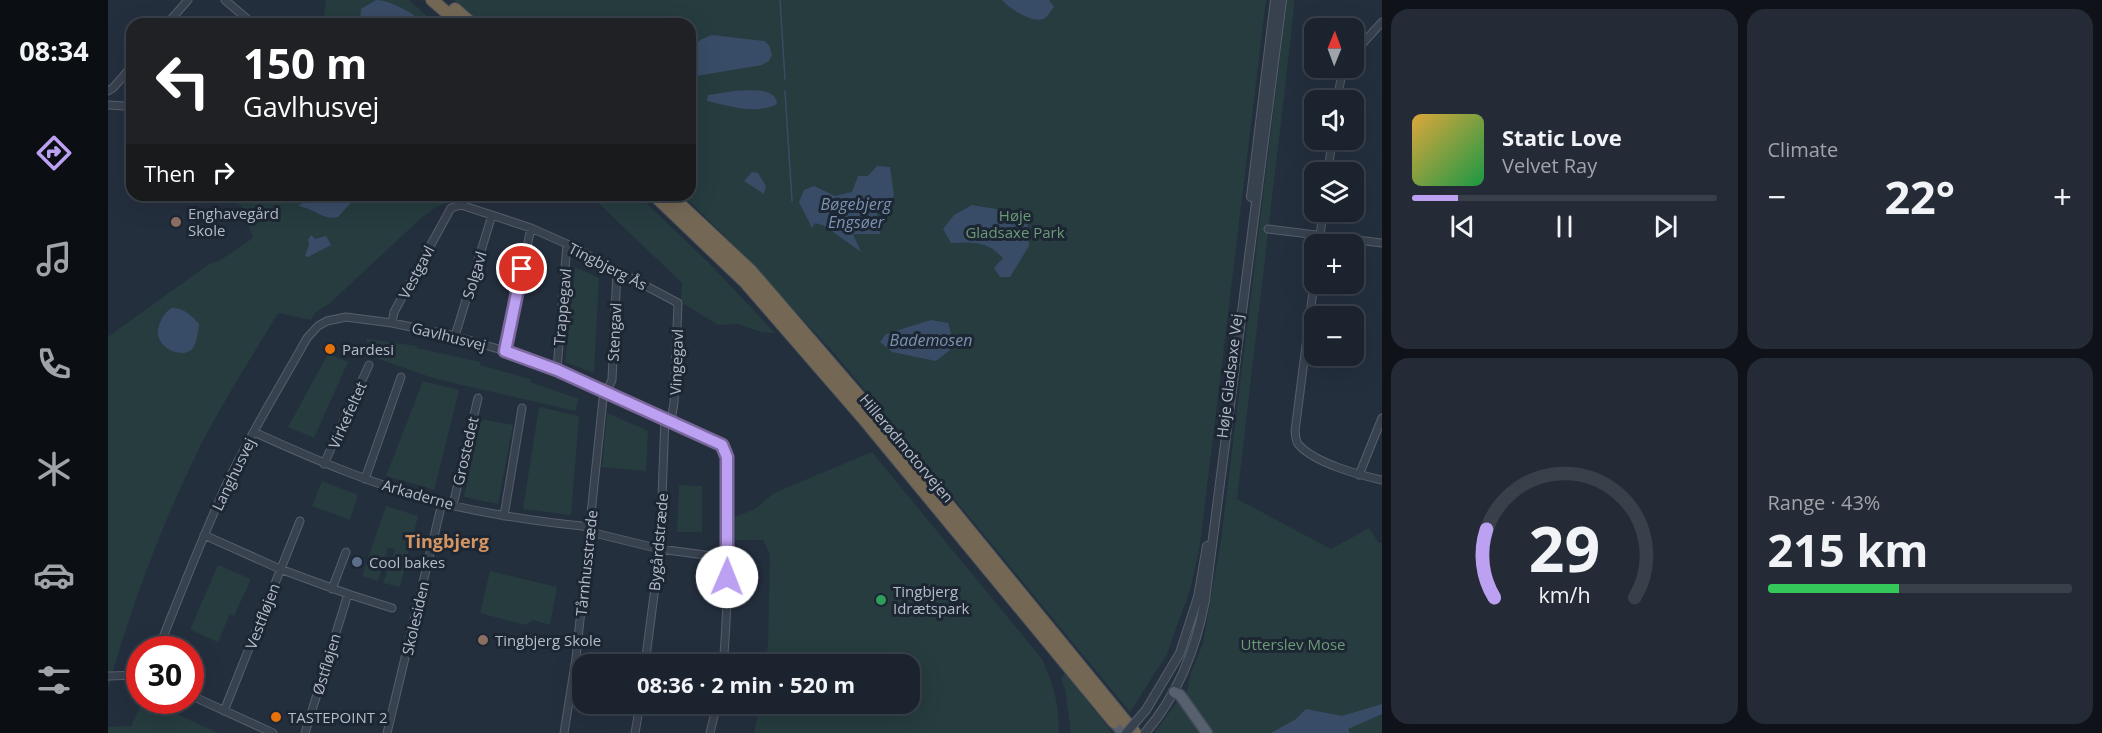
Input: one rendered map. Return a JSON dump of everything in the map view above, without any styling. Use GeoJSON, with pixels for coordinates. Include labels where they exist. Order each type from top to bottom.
{"type":"FeatureCollection","features":[{"type":"Feature","properties":{"kind":"highway"},"geometry":{"type":"LineString","coordinates":[[432,0],[453,18]]}},
{"type":"Feature","properties":{"kind":"highway"},"geometry":{"type":"LineString","coordinates":[[445,0],[465,18]]}},
{"type":"Feature","properties":{"kind":"highway","name":"Hillerødmotorvejen"},"geometry":{"type":"LineString","coordinates":[[660,201],[745,282],[863,418],[1114,722]]}},
{"type":"Feature","properties":{"kind":"highway","name":"Hillerødmotorvejen"},"geometry":{"type":"LineString","coordinates":[[676,201],[759,280],[870,409],[1135,733]]}},
{"type":"Feature","properties":{"kind":"main road"},"geometry":{"type":"LineString","coordinates":[[1174,692],[1180,694],[1207,733]]}},
{"type":"Feature","properties":{"kind":"main road","name":"Hillerødmotorvejen"},"geometry":{"type":"LineString","coordinates":[[1114,722],[1125,733]]}},
{"type":"Feature","properties":{"kind":"street"},"geometry":{"type":"LineString","coordinates":[[172,18],[188,0]]}},
{"type":"Feature","properties":{"kind":"street"},"geometry":{"type":"LineString","coordinates":[[225,0],[243,18]]}},
{"type":"Feature","properties":{"kind":"street","name":"Høje Gladsaxe Vej"},"geometry":{"type":"LineString","coordinates":[[1125,733],[1146,710],[1180,653],[1198,597],[1275,0]]}},
{"type":"Feature","properties":{"kind":"street","name":"Høje Gladsaxe Vej"},"geometry":{"type":"LineString","coordinates":[[1145,733],[1174,692],[1196,640],[1205,600],[1282,0]]}},
{"type":"Feature","properties":{"kind":"street"},"geometry":{"type":"LineString","coordinates":[[1364,42],[1382,22]]}},
{"type":"Feature","properties":{"kind":"street"},"geometry":{"type":"LineString","coordinates":[[108,91],[126,73]]}},
{"type":"Feature","properties":{"kind":"street"},"geometry":{"type":"LineString","coordinates":[[108,105],[126,107]]}},
{"type":"Feature","properties":{"kind":"street","name":"Tingbjerg Ås"},"geometry":{"type":"LineString","coordinates":[[442,222],[448,212],[461,205],[531,228],[567,244],[678,303]]}},
{"type":"Feature","properties":{"kind":"street","name":"Solgavl"},"geometry":{"type":"LineString","coordinates":[[455,336],[492,215]]}},
{"type":"Feature","properties":{"kind":"street","name":"Vestgavl"},"geometry":{"type":"LineString","coordinates":[[392,323],[394,312],[442,222]]}},
{"type":"Feature","properties":{"kind":"street"},"geometry":{"type":"LineString","coordinates":[[505,351],[531,228]]}},
{"type":"Feature","properties":{"kind":"street"},"geometry":{"type":"LineString","coordinates":[[1268,229],[1304,237]]}},
{"type":"Feature","properties":{"kind":"street"},"geometry":{"type":"LineString","coordinates":[[1364,242],[1382,243]]}},
{"type":"Feature","properties":{"kind":"street","name":"Trappegavl"},"geometry":{"type":"LineString","coordinates":[[557,370],[567,244]]}},
{"type":"Feature","properties":{"kind":"street","name":"Stengavl"},"geometry":{"type":"LineString","coordinates":[[606,392],[612,380],[617,270]]}},
{"type":"Feature","properties":{"kind":"street"},"geometry":{"type":"LineString","coordinates":[[1313,294],[1295,431],[1299,445],[1338,468],[1382,480]]}},
{"type":"Feature","properties":{"kind":"street","name":"Vingegavl"},"geometry":{"type":"LineString","coordinates":[[668,420],[674,403],[678,303]]}},
{"type":"Feature","properties":{"kind":"street","name":"Gavlhusvej"},"geometry":{"type":"LineString","coordinates":[[336,318],[346,317],[392,323],[455,336],[505,351],[557,370],[722,445],[727,457],[728,558]]}},
{"type":"Feature","properties":{"kind":"street","name":"Langhusvej"},"geometry":{"type":"LineString","coordinates":[[164,636],[204,535],[254,432],[307,338],[318,326],[336,318]]}},
{"type":"Feature","properties":{"kind":"street","name":"Virkefeltet"},"geometry":{"type":"LineString","coordinates":[[324,464],[369,365]]}},
{"type":"Feature","properties":{"kind":"street"},"geometry":{"type":"LineString","coordinates":[[365,479],[401,377]]}},
{"type":"Feature","properties":{"kind":"street","name":"Tårnhusstræde"},"geometry":{"type":"LineString","coordinates":[[576,654],[603,399],[606,392]]}},
{"type":"Feature","properties":{"kind":"street","name":"Grostedet"},"geometry":{"type":"LineString","coordinates":[[453,505],[478,398]]}},
{"type":"Feature","properties":{"kind":"street"},"geometry":{"type":"LineString","coordinates":[[504,516],[522,408]]}},
{"type":"Feature","properties":{"kind":"street"},"geometry":{"type":"LineString","coordinates":[[1359,475],[1382,418]]}},
{"type":"Feature","properties":{"kind":"street","name":"Bygårdstræde"},"geometry":{"type":"LineString","coordinates":[[646,654],[660,549],[668,420]]}},
{"type":"Feature","properties":{"kind":"street","name":"Arkaderne"},"geometry":{"type":"LineString","coordinates":[[254,432],[324,464],[442,503],[591,530],[660,549],[728,558]]}},
{"type":"Feature","properties":{"kind":"street","name":"Skolesiden"},"geometry":{"type":"LineString","coordinates":[[387,733],[442,503]]}},
{"type":"Feature","properties":{"kind":"street","name":"Vestfløjen"},"geometry":{"type":"LineString","coordinates":[[224,711],[300,521]]}},
{"type":"Feature","properties":{"kind":"street"},"geometry":{"type":"LineString","coordinates":[[204,535],[280,569],[392,608]]}},
{"type":"Feature","properties":{"kind":"street"},"geometry":{"type":"LineString","coordinates":[[332,589],[345,552]]}},
{"type":"Feature","properties":{"kind":"street"},"geometry":{"type":"LineString","coordinates":[[723,654],[728,558]]}},
{"type":"Feature","properties":{"kind":"street","name":"Østfløjen"},"geometry":{"type":"LineString","coordinates":[[305,733],[348,594]]}},
{"type":"Feature","properties":{"kind":"street"},"geometry":{"type":"LineString","coordinates":[[108,676],[126,675]]}},
{"type":"Feature","properties":{"kind":"street","name":"Tårnhusstræde"},"geometry":{"type":"LineString","coordinates":[[564,733],[572,683]]}},
{"type":"Feature","properties":{"kind":"street"},"geometry":{"type":"LineString","coordinates":[[1156,695],[1163,692],[1174,692]]}},
{"type":"Feature","properties":{"kind":"street"},"geometry":{"type":"LineString","coordinates":[[204,702],[273,733]]}},
{"type":"Feature","properties":{"kind":"street"},"geometry":{"type":"LineString","coordinates":[[635,733],[638,714]]}},
{"type":"Feature","properties":{"kind":"street"},"geometry":{"type":"LineString","coordinates":[[710,733],[715,714]]}},
{"type":"Feature","properties":{"kind":"green space"},"geometry":{"type":"Polygon","coordinates":[[[326,0],[409,0],[429,18],[324,18],[326,0]]]}},
{"type":"Feature","properties":{"kind":"green space","name":"Høje Gladsaxe Park"},"geometry":{"type":"Polygon","coordinates":[[[453,0],[1266,0],[1200,545],[1190,590],[1167,654],[1130,712],[835,354],[730,241],[689,201],[696,201],[696,18],[475,18],[453,0]]]}},
{"type":"Feature","properties":{"kind":"green space","name":"Utterslev Mose"},"geometry":{"type":"Polygon","coordinates":[[[1287,0],[1294,0],[1293,18],[1237,499],[1331,549],[1369,528],[1379,543],[1382,543],[1382,733],[1212,733],[1186,696],[1191,673],[1203,643],[1221,540],[1287,0]]]}},
{"type":"Feature","properties":{"kind":"green space"},"geometry":{"type":"Polygon","coordinates":[[[233,201],[452,201],[436,207],[418,221],[329,304],[315,313],[311,320],[278,313],[212,423],[180,489],[146,573],[108,689],[108,337],[209,264],[219,261],[253,238],[241,206],[233,201]]]}},
{"type":"Feature","properties":{"kind":"green space"},"geometry":{"type":"Polygon","coordinates":[[[596,201],[644,201],[710,264],[775,333],[761,332],[738,324],[718,325],[681,302],[682,283],[596,201]]]}},
{"type":"Feature","properties":{"kind":"green space"},"geometry":{"type":"Polygon","coordinates":[[[575,267],[599,278],[594,373],[565,362],[575,267]]]}},
{"type":"Feature","properties":{"kind":"green space"},"geometry":{"type":"Polygon","coordinates":[[[367,339],[417,346],[417,348],[480,362],[480,365],[530,379],[530,382],[579,399],[575,411],[436,379],[370,356],[374,345],[366,342],[367,339]]]}},
{"type":"Feature","properties":{"kind":"green space"},"geometry":{"type":"Polygon","coordinates":[[[328,354],[348,362],[314,438],[288,427],[328,354]]]}},
{"type":"Feature","properties":{"kind":"green space"},"geometry":{"type":"Polygon","coordinates":[[[423,381],[459,390],[434,490],[386,476],[423,381]]]}},
{"type":"Feature","properties":{"kind":"green space"},"geometry":{"type":"Polygon","coordinates":[[[539,407],[579,416],[571,515],[523,509],[539,407]]]}},
{"type":"Feature","properties":{"kind":"green space"},"geometry":{"type":"Polygon","coordinates":[[[607,413],[648,431],[646,471],[602,467],[607,413]]]}},
{"type":"Feature","properties":{"kind":"green space"},"geometry":{"type":"Polygon","coordinates":[[[481,419],[513,425],[498,504],[464,497],[481,419]]]}},
{"type":"Feature","properties":{"kind":"green space","name":"Tingbjerg Idrætspark"},"geometry":{"type":"Polygon","coordinates":[[[872,452],[1042,659],[1055,695],[1059,733],[754,733],[758,714],[920,714],[920,654],[767,654],[770,555],[763,540],[735,540],[735,517],[755,509],[774,493],[872,452]]]}},
{"type":"Feature","properties":{"kind":"green space"},"geometry":{"type":"Polygon","coordinates":[[[322,481],[358,495],[350,520],[312,506],[322,481]]]}},
{"type":"Feature","properties":{"kind":"green space"},"geometry":{"type":"Polygon","coordinates":[[[679,485],[702,486],[702,532],[677,532],[679,485]]]}},
{"type":"Feature","properties":{"kind":"green space"},"geometry":{"type":"Polygon","coordinates":[[[386,506],[418,516],[400,587],[383,583],[395,549],[388,548],[378,581],[362,576],[386,506]]]}},
{"type":"Feature","properties":{"kind":"green space"},"geometry":{"type":"Polygon","coordinates":[[[218,565],[251,579],[234,616],[230,614],[218,642],[190,630],[218,565]]]}},
{"type":"Feature","properties":{"kind":"green space"},"geometry":{"type":"Polygon","coordinates":[[[490,571],[557,587],[550,625],[533,620],[525,625],[480,613],[490,571]]]}},
{"type":"Feature","properties":{"kind":"green space"},"geometry":{"type":"Polygon","coordinates":[[[1065,673],[1111,733],[1071,733],[1065,689],[1061,679],[1065,673]]]}},
{"type":"Feature","properties":{"kind":"green space"},"geometry":{"type":"Polygon","coordinates":[[[1177,702],[1200,733],[1154,733],[1177,702]]]}},
{"type":"Feature","properties":{"kind":"green space"},"geometry":{"type":"Polygon","coordinates":[[[137,714],[176,714],[218,733],[108,733],[108,727],[131,726],[137,714]]]}},
{"type":"Feature","properties":{"kind":"water"},"geometry":{"type":"Polygon","coordinates":[[[376,0],[402,8],[416,18],[360,18],[361,9],[376,0]]]}},
{"type":"Feature","properties":{"kind":"water"},"geometry":{"type":"Polygon","coordinates":[[[1002,0],[1049,0],[1054,7],[1045,18],[1040,20],[1016,11],[1002,0]]]}},
{"type":"Feature","properties":{"kind":"water"},"geometry":{"type":"Polygon","coordinates":[[[712,35],[764,41],[769,45],[772,55],[769,61],[762,65],[696,76],[696,44],[712,35]]]}},
{"type":"Feature","properties":{"kind":"water"},"geometry":{"type":"Polygon","coordinates":[[[734,91],[767,92],[772,94],[777,104],[751,109],[707,101],[708,95],[734,91]]]}},
{"type":"Feature","properties":{"kind":"water","name":"Bøgebjerg Engsøer"},"geometry":{"type":"Polygon","coordinates":[[[877,166],[890,167],[894,196],[877,213],[880,234],[853,234],[861,252],[825,226],[815,223],[812,228],[799,202],[804,190],[814,186],[835,196],[852,192],[858,176],[868,176],[877,166]]]}},
{"type":"Feature","properties":{"kind":"water"},"geometry":{"type":"Polygon","coordinates":[[[752,172],[758,173],[766,186],[764,194],[744,181],[752,172]]]}},
{"type":"Feature","properties":{"kind":"water"},"geometry":{"type":"Polygon","coordinates":[[[306,201],[353,201],[338,217],[333,218],[298,206],[306,201]]]}},
{"type":"Feature","properties":{"kind":"water"},"geometry":{"type":"Polygon","coordinates":[[[972,205],[1027,215],[1029,246],[1010,277],[1000,277],[994,268],[1003,258],[997,252],[979,244],[951,243],[943,229],[954,215],[972,205]]]}},
{"type":"Feature","properties":{"kind":"water"},"geometry":{"type":"Polygon","coordinates":[[[311,235],[315,239],[326,236],[331,245],[308,257],[305,256],[311,235]]]}},
{"type":"Feature","properties":{"kind":"water"},"geometry":{"type":"Polygon","coordinates":[[[172,308],[184,311],[199,324],[193,348],[189,352],[182,353],[169,349],[159,339],[160,323],[164,314],[172,308]]]}},
{"type":"Feature","properties":{"kind":"water","name":"Bademosen"},"geometry":{"type":"Polygon","coordinates":[[[931,320],[948,323],[955,346],[936,361],[892,352],[880,342],[886,334],[931,320]]]}},
{"type":"Feature","properties":{"kind":"water"},"geometry":{"type":"Polygon","coordinates":[[[1382,704],[1382,714],[1348,729],[1350,733],[1271,733],[1296,719],[1306,709],[1342,716],[1382,704]]]}},
{"type":"Feature","properties":{"kind":"waterway"},"geometry":{"type":"LineString","coordinates":[[780,0],[785,79]]}},
{"type":"Feature","properties":{"kind":"waterway"},"geometry":{"type":"LineString","coordinates":[[785,91],[792,201]]}},
{"type":"Feature","properties":{"kind":"place","name":"Enghavegård Skole"},"geometry":{"type":"Point","coordinates":[176,222]}},
{"type":"Feature","properties":{"kind":"place","name":"Pardesi"},"geometry":{"type":"Point","coordinates":[330,349]}},
{"type":"Feature","properties":{"kind":"place","name":"Cool bakes"},"geometry":{"type":"Point","coordinates":[357,562]}},
{"type":"Feature","properties":{"kind":"place","name":"Tingbjerg Idrætspark"},"geometry":{"type":"Point","coordinates":[881,600]}},
{"type":"Feature","properties":{"kind":"place","name":"Tingbjerg Skole"},"geometry":{"type":"Point","coordinates":[483,640]}},
{"type":"Feature","properties":{"kind":"place","name":"TASTEPOINT 2"},"geometry":{"type":"Point","coordinates":[276,717]}},
{"type":"Feature","properties":{"kind":"district","name":"Tingbjerg"},"geometry":{"type":"Point","coordinates":[447,541]}},
{"type":"Feature","properties":{"kind":"route"},"geometry":{"type":"LineString","coordinates":[[522,269],[505,351],[557,370],[716,441],[726,450],[727,577]]}}]}
